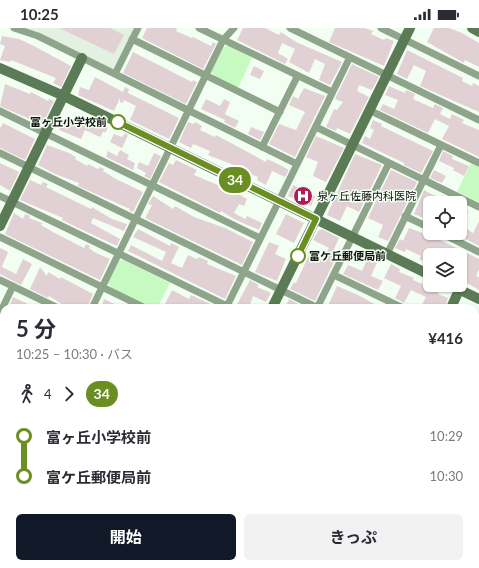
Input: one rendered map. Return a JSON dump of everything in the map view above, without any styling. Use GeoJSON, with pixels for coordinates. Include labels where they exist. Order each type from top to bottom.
{"type":"FeatureCollection","features":[{"type":"Feature","properties":{"kind":"street"},"geometry":{"type":"LineString","coordinates":[[14,28],[38,36],[297,164]]}},
{"type":"Feature","properties":{"kind":"street"},"geometry":{"type":"LineString","coordinates":[[115,74],[138,28]]}},
{"type":"Feature","properties":{"kind":"street"},"geometry":{"type":"LineString","coordinates":[[199,28],[297,77],[332,92]]}},
{"type":"Feature","properties":{"kind":"street"},"geometry":{"type":"LineString","coordinates":[[94,304],[152,185],[190,112],[223,40],[234,28]]}},
{"type":"Feature","properties":{"kind":"street"},"geometry":{"type":"LineString","coordinates":[[290,28],[479,120]]}},
{"type":"Feature","properties":{"kind":"street"},"geometry":{"type":"LineString","coordinates":[[381,28],[479,76]]}},
{"type":"Feature","properties":{"kind":"street"},"geometry":{"type":"LineString","coordinates":[[274,304],[410,28]]}},
{"type":"Feature","properties":{"kind":"street"},"geometry":{"type":"LineString","coordinates":[[472,28],[479,32]]}},
{"type":"Feature","properties":{"kind":"street"},"geometry":{"type":"LineString","coordinates":[[132,39],[280,112]]}},
{"type":"Feature","properties":{"kind":"street"},"geometry":{"type":"LineString","coordinates":[[227,304],[350,57]]}},
{"type":"Feature","properties":{"kind":"street"},"geometry":{"type":"LineString","coordinates":[[0,226],[82,58]]}},
{"type":"Feature","properties":{"kind":"street"},"geometry":{"type":"LineString","coordinates":[[0,68],[64,96],[423,272]]}},
{"type":"Feature","properties":{"kind":"street"},"geometry":{"type":"LineString","coordinates":[[262,146],[297,77]]}},
{"type":"Feature","properties":{"kind":"street"},"geometry":{"type":"LineString","coordinates":[[369,110],[479,163]]}},
{"type":"Feature","properties":{"kind":"street"},"geometry":{"type":"LineString","coordinates":[[0,111],[260,238]]}},
{"type":"Feature","properties":{"kind":"street"},"geometry":{"type":"LineString","coordinates":[[316,127],[479,207]]}},
{"type":"Feature","properties":{"kind":"street"},"geometry":{"type":"LineString","coordinates":[[387,254],[441,145]]}},
{"type":"Feature","properties":{"kind":"street"},"geometry":{"type":"LineString","coordinates":[[0,153],[309,304]]}},
{"type":"Feature","properties":{"kind":"street"},"geometry":{"type":"LineString","coordinates":[[319,304],[390,163]]}},
{"type":"Feature","properties":{"kind":"street"},"geometry":{"type":"LineString","coordinates":[[0,196],[119,253],[220,304]]}},
{"type":"Feature","properties":{"kind":"street"},"geometry":{"type":"LineString","coordinates":[[406,216],[423,224]]}},
{"type":"Feature","properties":{"kind":"street"},"geometry":{"type":"LineString","coordinates":[[0,237],[137,304]]}},
{"type":"Feature","properties":{"kind":"street"},"geometry":{"type":"LineString","coordinates":[[455,240],[479,252]]}},
{"type":"Feature","properties":{"kind":"street"},"geometry":{"type":"LineString","coordinates":[[334,275],[395,304]]}},
{"type":"Feature","properties":{"kind":"street"},"geometry":{"type":"LineString","coordinates":[[0,280],[50,304]]}},
{"type":"Feature","properties":{"kind":"street"},"geometry":{"type":"LineString","coordinates":[[4,304],[13,286]]}},
{"type":"Feature","properties":{"kind":"street"},"geometry":{"type":"LineString","coordinates":[[452,304],[454,292]]}},
{"type":"Feature","properties":{"kind":"street"},"geometry":{"type":"LineString","coordinates":[[465,292],[479,299]]}},
{"type":"Feature","properties":{"kind":"shaded area"},"geometry":{"type":"Polygon","coordinates":[[[24,28],[135,28],[114,68],[111,69],[24,28]]]}},
{"type":"Feature","properties":{"kind":"green space"},"geometry":{"type":"Polygon","coordinates":[[[229,46],[252,58],[238,88],[216,77],[211,72],[224,47],[229,46]]]}},
{"type":"Feature","properties":{"kind":"green space"},"geometry":{"type":"Polygon","coordinates":[[[471,163],[479,167],[479,202],[457,192],[471,163]]]}},
{"type":"Feature","properties":{"kind":"green space"},"geometry":{"type":"Polygon","coordinates":[[[124,260],[170,283],[159,304],[144,304],[112,288],[108,283],[119,261],[124,260]]]}},
{"type":"Feature","properties":{"kind":"building"},"geometry":{"type":"Polygon","coordinates":[[[59,28],[110,28],[124,35],[114,54],[59,28]]]}},
{"type":"Feature","properties":{"kind":"building"},"geometry":{"type":"Polygon","coordinates":[[[147,28],[177,28],[176,31],[211,46],[213,42],[216,44],[203,69],[142,38],[147,28]]]}},
{"type":"Feature","properties":{"kind":"building"},"geometry":{"type":"Polygon","coordinates":[[[243,28],[265,28],[279,35],[281,32],[296,42],[342,62],[330,85],[319,80],[325,64],[315,59],[309,73],[289,62],[295,49],[282,43],[278,53],[288,59],[285,64],[237,40],[243,28]]]}},
{"type":"Feature","properties":{"kind":"building"},"geometry":{"type":"Polygon","coordinates":[[[335,28],[365,28],[373,31],[371,34],[384,40],[386,38],[394,41],[384,66],[329,42],[335,28]]]}},
{"type":"Feature","properties":{"kind":"building"},"geometry":{"type":"Polygon","coordinates":[[[434,28],[449,28],[462,33],[479,43],[479,67],[465,60],[464,63],[427,42],[434,28]]]}},
{"type":"Feature","properties":{"kind":"building"},"geometry":{"type":"Polygon","coordinates":[[[2,36],[19,39],[71,66],[61,87],[53,83],[56,78],[11,60],[10,62],[0,60],[5,46],[0,44],[2,36]]]}},
{"type":"Feature","properties":{"kind":"building"},"geometry":{"type":"Polygon","coordinates":[[[407,50],[463,78],[462,81],[472,86],[473,83],[479,86],[479,112],[420,86],[426,71],[414,65],[407,79],[397,74],[407,50]]]}},
{"type":"Feature","properties":{"kind":"building"},"geometry":{"type":"Polygon","coordinates":[[[133,52],[192,82],[193,80],[197,82],[186,104],[123,73],[133,52]]]}},
{"type":"Feature","properties":{"kind":"building"},"geometry":{"type":"Polygon","coordinates":[[[352,64],[379,77],[372,90],[359,85],[357,91],[369,97],[350,134],[337,128],[336,131],[326,127],[334,109],[337,110],[343,102],[335,99],[352,64]]]}},
{"type":"Feature","properties":{"kind":"building"},"geometry":{"type":"Polygon","coordinates":[[[254,66],[264,71],[260,79],[250,75],[254,66]]]}},
{"type":"Feature","properties":{"kind":"building"},"geometry":{"type":"Polygon","coordinates":[[[95,77],[123,92],[125,87],[129,89],[128,93],[179,118],[169,139],[130,120],[136,106],[124,100],[123,103],[120,102],[120,98],[114,111],[78,95],[80,87],[89,90],[95,77]]]}},
{"type":"Feature","properties":{"kind":"building"},"geometry":{"type":"Polygon","coordinates":[[[5,84],[30,94],[31,92],[48,101],[49,99],[54,101],[43,123],[33,118],[32,120],[0,106],[5,84]]]}},
{"type":"Feature","properties":{"kind":"building"},"geometry":{"type":"Polygon","coordinates":[[[389,86],[405,93],[406,90],[415,94],[413,99],[433,108],[435,104],[443,108],[440,114],[450,119],[452,114],[464,120],[462,123],[479,130],[479,157],[442,139],[449,126],[435,119],[428,133],[380,110],[383,104],[394,109],[398,100],[385,95],[389,86]]]}},
{"type":"Feature","properties":{"kind":"building"},"geometry":{"type":"Polygon","coordinates":[[[304,88],[325,96],[295,157],[269,144],[279,124],[296,130],[305,112],[289,105],[293,96],[298,99],[304,88]]]}},
{"type":"Feature","properties":{"kind":"building"},"geometry":{"type":"Polygon","coordinates":[[[206,99],[220,106],[224,99],[230,102],[225,114],[239,121],[235,128],[224,122],[225,120],[201,109],[206,99]]]}},
{"type":"Feature","properties":{"kind":"building"},"geometry":{"type":"Polygon","coordinates":[[[65,119],[80,126],[83,120],[98,127],[99,123],[108,127],[106,132],[103,132],[100,137],[85,130],[81,139],[59,130],[65,119]]]}},
{"type":"Feature","properties":{"kind":"building"},"geometry":{"type":"Polygon","coordinates":[[[373,120],[382,124],[381,126],[433,151],[421,173],[404,165],[404,163],[362,143],[365,136],[370,139],[374,130],[370,128],[373,120]]]}},
{"type":"Feature","properties":{"kind":"building"},"geometry":{"type":"Polygon","coordinates":[[[188,122],[194,124],[195,122],[202,126],[200,130],[215,137],[216,135],[266,162],[267,159],[289,170],[285,177],[272,171],[266,185],[257,180],[258,177],[243,171],[244,169],[208,155],[210,151],[193,144],[191,148],[179,142],[188,122]]]}},
{"type":"Feature","properties":{"kind":"building"},"geometry":{"type":"Polygon","coordinates":[[[3,123],[35,139],[25,160],[0,148],[0,128],[3,123]]]}},
{"type":"Feature","properties":{"kind":"building"},"geometry":{"type":"Polygon","coordinates":[[[251,127],[264,132],[260,140],[248,134],[251,127]]]}},
{"type":"Feature","properties":{"kind":"building"},"geometry":{"type":"Polygon","coordinates":[[[125,133],[128,135],[122,148],[110,142],[114,134],[122,137],[125,133]]]}},
{"type":"Feature","properties":{"kind":"building"},"geometry":{"type":"Polygon","coordinates":[[[316,136],[344,148],[326,182],[313,176],[318,162],[306,157],[316,136]]]}},
{"type":"Feature","properties":{"kind":"building"},"geometry":{"type":"Polygon","coordinates":[[[47,145],[69,153],[76,157],[75,159],[87,166],[88,164],[98,169],[100,167],[104,169],[103,171],[116,179],[143,192],[133,212],[129,210],[130,209],[78,186],[79,183],[55,174],[38,165],[47,145]]]}},
{"type":"Feature","properties":{"kind":"building"},"geometry":{"type":"Polygon","coordinates":[[[120,150],[129,155],[127,159],[135,163],[133,170],[106,157],[108,151],[117,156],[120,150]]]}},
{"type":"Feature","properties":{"kind":"building"},"geometry":{"type":"Polygon","coordinates":[[[443,151],[453,156],[452,159],[469,166],[464,176],[453,170],[454,168],[439,161],[443,151]]]}},
{"type":"Feature","properties":{"kind":"building"},"geometry":{"type":"Polygon","coordinates":[[[154,153],[161,156],[150,179],[144,176],[146,173],[137,168],[139,162],[148,166],[154,153]]]}},
{"type":"Feature","properties":{"kind":"building"},"geometry":{"type":"Polygon","coordinates":[[[355,154],[382,165],[359,212],[347,206],[340,221],[327,215],[355,154]]]}},
{"type":"Feature","properties":{"kind":"building"},"geometry":{"type":"Polygon","coordinates":[[[176,160],[197,170],[194,175],[225,188],[227,184],[235,188],[233,191],[247,199],[244,206],[239,204],[234,213],[245,219],[247,216],[262,223],[259,230],[234,219],[221,211],[220,213],[159,182],[169,163],[173,165],[176,160]]]}},
{"type":"Feature","properties":{"kind":"building"},"geometry":{"type":"Polygon","coordinates":[[[0,163],[19,172],[10,191],[0,185],[0,163]]]}},
{"type":"Feature","properties":{"kind":"building"},"geometry":{"type":"Polygon","coordinates":[[[391,170],[417,182],[388,241],[378,237],[383,225],[368,218],[391,170]]]}},
{"type":"Feature","properties":{"kind":"building"},"geometry":{"type":"Polygon","coordinates":[[[434,170],[446,176],[442,183],[430,178],[434,170]]]}},
{"type":"Feature","properties":{"kind":"building"},"geometry":{"type":"Polygon","coordinates":[[[30,180],[41,185],[43,182],[48,184],[46,187],[91,209],[92,207],[112,219],[127,224],[124,231],[93,218],[91,223],[120,239],[117,246],[62,220],[63,218],[20,200],[30,180]]]}},
{"type":"Feature","properties":{"kind":"building"},"geometry":{"type":"Polygon","coordinates":[[[293,185],[315,196],[311,206],[288,196],[293,185]]]}},
{"type":"Feature","properties":{"kind":"building"},"geometry":{"type":"Polygon","coordinates":[[[424,190],[436,196],[423,196],[423,218],[414,214],[424,190]]]}},
{"type":"Feature","properties":{"kind":"building"},"geometry":{"type":"Polygon","coordinates":[[[153,196],[173,209],[175,206],[194,217],[225,228],[253,242],[242,265],[145,218],[152,205],[148,204],[153,196]]]}},
{"type":"Feature","properties":{"kind":"building"},"geometry":{"type":"Polygon","coordinates":[[[14,213],[23,219],[25,214],[30,216],[29,218],[42,223],[41,225],[53,232],[84,248],[86,244],[96,253],[110,259],[100,280],[5,234],[14,213]]]}},
{"type":"Feature","properties":{"kind":"building"},"geometry":{"type":"Polygon","coordinates":[[[286,214],[304,223],[294,243],[276,234],[286,214]]]}},
{"type":"Feature","properties":{"kind":"building"},"geometry":{"type":"Polygon","coordinates":[[[479,221],[479,246],[467,240],[467,229],[473,233],[479,221]]]}},
{"type":"Feature","properties":{"kind":"building"},"geometry":{"type":"Polygon","coordinates":[[[409,228],[423,233],[423,240],[440,240],[456,248],[423,248],[423,261],[419,259],[421,256],[406,249],[405,252],[395,248],[400,239],[403,241],[409,228]]]}},
{"type":"Feature","properties":{"kind":"building"},"geometry":{"type":"Polygon","coordinates":[[[138,229],[170,246],[171,243],[179,247],[171,263],[182,268],[188,255],[197,259],[199,257],[208,261],[207,264],[236,276],[225,299],[128,251],[131,245],[162,261],[166,252],[133,237],[138,229]]]}},
{"type":"Feature","properties":{"kind":"building"},"geometry":{"type":"Polygon","coordinates":[[[322,229],[339,238],[332,254],[337,256],[315,301],[290,289],[294,282],[296,283],[309,255],[322,261],[329,248],[313,240],[318,231],[322,229]]]}},
{"type":"Feature","properties":{"kind":"building"},"geometry":{"type":"Polygon","coordinates":[[[269,242],[279,246],[275,254],[286,259],[277,281],[255,272],[269,242]]]}},
{"type":"Feature","properties":{"kind":"building"},"geometry":{"type":"Polygon","coordinates":[[[0,248],[8,252],[2,267],[16,274],[23,259],[32,264],[21,285],[0,274],[0,248]]]}},
{"type":"Feature","properties":{"kind":"building"},"geometry":{"type":"Polygon","coordinates":[[[370,253],[379,258],[371,276],[383,281],[378,290],[343,274],[348,265],[362,271],[370,253]]]}},
{"type":"Feature","properties":{"kind":"building"},"geometry":{"type":"Polygon","coordinates":[[[467,253],[479,259],[479,269],[476,276],[479,277],[479,290],[467,283],[467,253]]]}},
{"type":"Feature","properties":{"kind":"building"},"geometry":{"type":"Polygon","coordinates":[[[391,264],[400,269],[399,272],[414,278],[413,280],[423,284],[423,292],[439,292],[438,294],[448,298],[446,304],[422,304],[426,297],[411,290],[404,303],[395,298],[401,286],[384,278],[391,264]]]}},
{"type":"Feature","properties":{"kind":"building"},"geometry":{"type":"Polygon","coordinates":[[[40,267],[47,276],[48,272],[60,279],[61,277],[93,294],[89,304],[62,304],[49,296],[48,298],[30,289],[40,267]]]}},
{"type":"Feature","properties":{"kind":"building"},"geometry":{"type":"Polygon","coordinates":[[[250,280],[259,285],[257,287],[271,293],[266,302],[253,296],[250,304],[237,304],[250,280]]]}},
{"type":"Feature","properties":{"kind":"building"},"geometry":{"type":"Polygon","coordinates":[[[337,286],[375,304],[329,304],[337,286]]]}},
{"type":"Feature","properties":{"kind":"building"},"geometry":{"type":"Polygon","coordinates":[[[172,290],[189,299],[191,295],[210,304],[165,304],[172,290]]]}},
{"type":"Feature","properties":{"kind":"building"},"geometry":{"type":"Polygon","coordinates":[[[13,297],[28,304],[10,304],[13,297]]]}},
{"type":"Feature","properties":{"kind":"building"},"geometry":{"type":"Polygon","coordinates":[[[104,299],[115,304],[103,304],[104,299]]]}},
{"type":"Feature","properties":{"kind":"building"},"geometry":{"type":"Polygon","coordinates":[[[289,299],[298,304],[287,304],[289,299]]]}},
{"type":"Feature","properties":{"kind":"bus line","name":"34"},"geometry":{"type":"LineString","coordinates":[[118,122],[316,219],[298,256]]}},
{"type":"Feature","properties":{"kind":"place","name":"富ヶ丘小学校前"},"geometry":{"type":"Point","coordinates":[118,122]}},
{"type":"Feature","properties":{"kind":"place","name":"泉ヶ丘佐藤内科医院"},"geometry":{"type":"Point","coordinates":[303,196]}},
{"type":"Feature","properties":{"kind":"place","name":"富ケ丘郵便局前"},"geometry":{"type":"Point","coordinates":[298,256]}}]}
